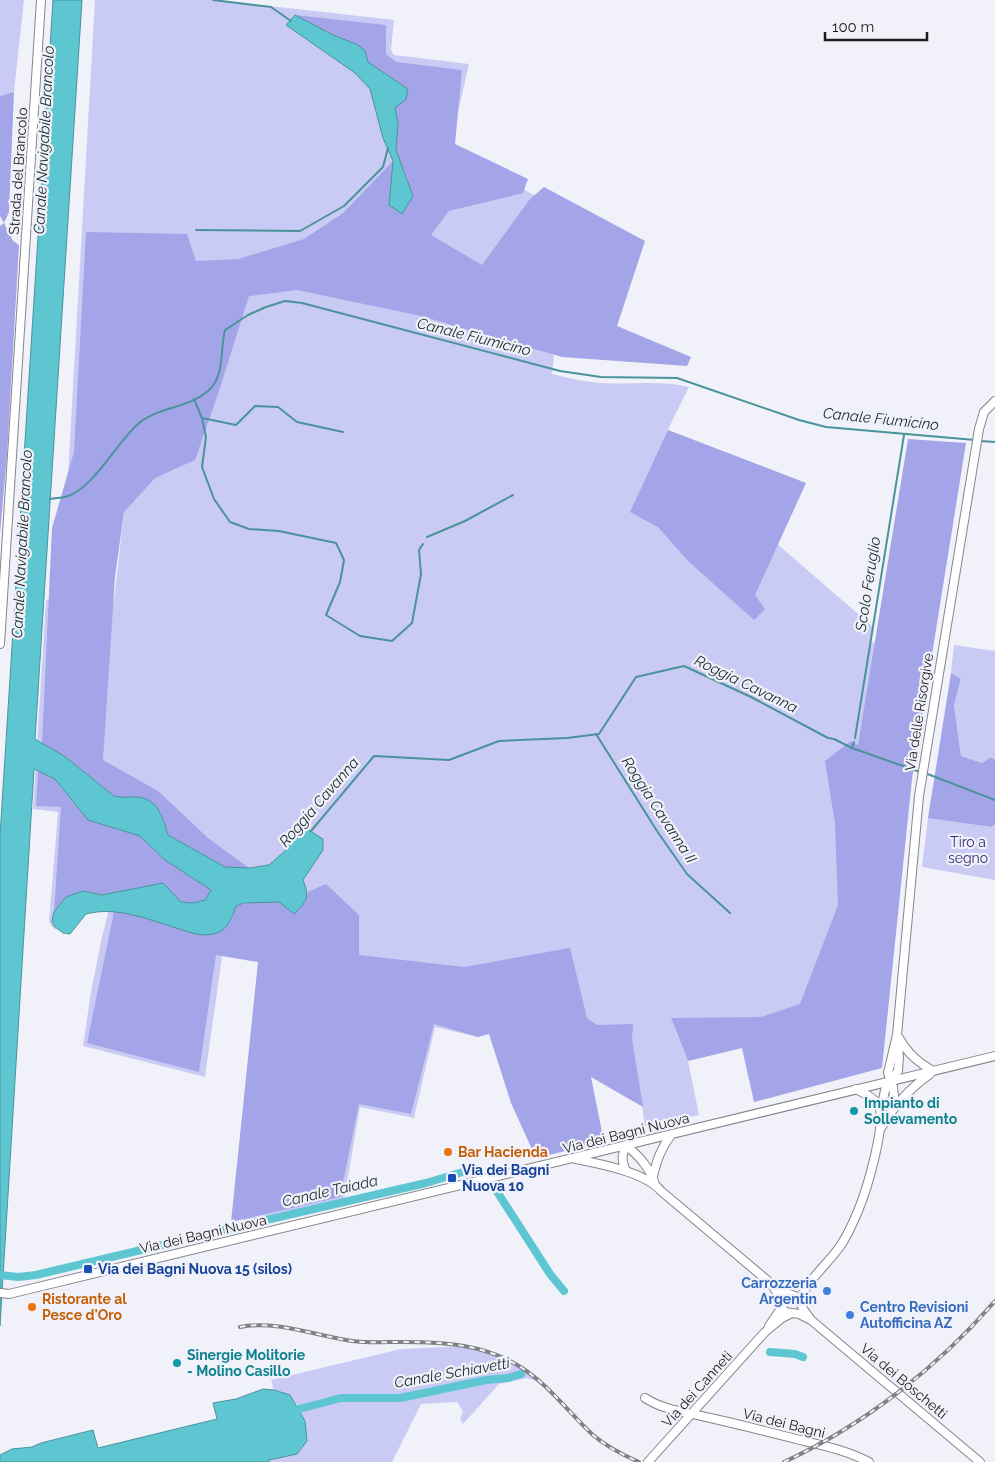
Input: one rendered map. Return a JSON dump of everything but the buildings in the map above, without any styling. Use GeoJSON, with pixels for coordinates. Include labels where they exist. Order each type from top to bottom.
{"type":"FeatureCollection","features":[{"type":"Feature","properties":{"kind":"street","name":"Strada del Brancolo"},"geometry":{"type":"LineString","coordinates":[[0,644],[41,0]]}},
{"type":"Feature","properties":{"kind":"street","name":"Via delle Risorgive"},"geometry":{"type":"LineString","coordinates":[[891,1081],[898,1071],[897,1035],[919,796],[925,756],[980,420],[984,412],[995,401]]}},
{"type":"Feature","properties":{"kind":"street"},"geometry":{"type":"LineString","coordinates":[[880,1129],[895,1105],[917,1083],[933,1071],[907,1052],[897,1035]]}},
{"type":"Feature","properties":{"kind":"street","name":"Via dei Bagni Nuova"},"geometry":{"type":"LineString","coordinates":[[0,1293],[9,1294],[995,1056]]}},
{"type":"Feature","properties":{"kind":"street"},"geometry":{"type":"LineString","coordinates":[[891,1081],[895,1105]]}},
{"type":"Feature","properties":{"kind":"street"},"geometry":{"type":"LineString","coordinates":[[880,1113],[886,1090],[891,1081]]}},
{"type":"Feature","properties":{"kind":"street"},"geometry":{"type":"LineString","coordinates":[[782,1304],[790,1294],[809,1283],[826,1265],[849,1231],[865,1192],[880,1129],[880,1113],[878,1104],[869,1096],[856,1090]]}},
{"type":"Feature","properties":{"kind":"street"},"geometry":{"type":"LineString","coordinates":[[655,1185],[653,1176],[657,1158],[671,1135]]}},
{"type":"Feature","properties":{"kind":"street"},"geometry":{"type":"LineString","coordinates":[[626,1171],[622,1152],[626,1146],[632,1150],[653,1176]]}},
{"type":"Feature","properties":{"kind":"street","name":"Via dei Boschetti"},"geometry":{"type":"LineString","coordinates":[[573,1159],[626,1171],[655,1185],[769,1282],[795,1295],[811,1320],[980,1462]]}},
{"type":"Feature","properties":{"kind":"street","name":"Via dei Boschetti"},"geometry":{"type":"LineString","coordinates":[[769,1282],[786,1312],[811,1320]]}},
{"type":"Feature","properties":{"kind":"street"},"geometry":{"type":"LineString","coordinates":[[792,1313],[799,1310],[800,1302],[809,1283]]}},
{"type":"Feature","properties":{"kind":"street","name":"Via dei Canneti"},"geometry":{"type":"LineString","coordinates":[[765,1332],[782,1304]]}},
{"type":"Feature","properties":{"kind":"street","name":"Via dei Canneti"},"geometry":{"type":"LineString","coordinates":[[648,1462],[765,1332],[779,1320],[792,1313]]}},
{"type":"Feature","properties":{"kind":"street","name":"Via dei Bagni"},"geometry":{"type":"LineString","coordinates":[[645,1398],[656,1405],[854,1454],[868,1462]]}},
{"type":"Feature","properties":{"kind":"green space"},"geometry":{"type":"Polygon","coordinates":[[[0,0],[24,0],[14,92],[0,96],[0,0]]]}},
{"type":"Feature","properties":{"kind":"green space"},"geometry":{"type":"Polygon","coordinates":[[[95,0],[216,0],[394,20],[391,50],[394,55],[469,64],[450,147],[551,205],[492,283],[554,356],[552,374],[596,382],[668,384],[689,387],[640,493],[775,542],[873,627],[871,642],[876,643],[845,1016],[673,1024],[688,1061],[699,1115],[645,1126],[632,1041],[632,1029],[489,1033],[478,1037],[435,1027],[414,1118],[360,1107],[344,1200],[243,1224],[269,959],[222,946],[205,1077],[83,1046],[91,992],[109,909],[92,906],[60,930],[54,929],[49,922],[58,812],[33,809],[46,600],[114,601],[124,512],[68,475],[95,0]]]}},
{"type":"Feature","properties":{"kind":"green space"},"geometry":{"type":"Polygon","coordinates":[[[954,645],[995,651],[995,760],[991,757],[982,763],[961,756],[954,705],[961,679],[951,673],[954,645]]]}},
{"type":"Feature","properties":{"kind":"green space","name":"Tiro a segno"},"geometry":{"type":"Polygon","coordinates":[[[928,818],[990,827],[995,824],[995,880],[922,867],[928,818]]]}},
{"type":"Feature","properties":{"kind":"green space"},"geometry":{"type":"Polygon","coordinates":[[[466,1346],[506,1360],[542,1383],[527,1378],[499,1384],[463,1424],[460,1419],[463,1411],[457,1402],[421,1404],[392,1462],[269,1462],[269,1460],[297,1454],[305,1421],[294,1401],[286,1394],[274,1390],[271,1380],[401,1349],[466,1346]]]}},
{"type":"Feature","properties":{"kind":"shaded area"},"geometry":{"type":"Polygon","coordinates":[[[295,15],[386,25],[386,54],[396,62],[462,70],[455,144],[528,179],[523,193],[449,211],[431,235],[482,265],[530,199],[544,187],[645,241],[617,326],[691,357],[687,366],[562,357],[421,316],[297,290],[249,296],[195,460],[155,478],[124,512],[115,577],[103,760],[158,791],[208,838],[249,868],[225,867],[168,835],[160,811],[135,797],[122,798],[114,796],[64,756],[42,743],[52,528],[74,452],[86,232],[187,234],[196,261],[238,259],[304,239],[343,213],[393,161],[393,178],[408,181],[396,150],[398,123],[395,108],[406,99],[408,89],[368,62],[365,51],[358,45],[333,35],[295,15]]]}},
{"type":"Feature","properties":{"kind":"shaded area"},"geometry":{"type":"Polygon","coordinates":[[[14,92],[9,212],[4,223],[0,216],[0,96],[14,92]]]}},
{"type":"Feature","properties":{"kind":"shaded area"},"geometry":{"type":"Polygon","coordinates":[[[4,223],[13,241],[19,245],[7,454],[0,534],[0,226],[4,223]]]}},
{"type":"Feature","properties":{"kind":"shaded area"},"geometry":{"type":"Polygon","coordinates":[[[668,430],[806,483],[755,595],[765,609],[754,620],[688,561],[658,527],[630,512],[668,430]]]}},
{"type":"Feature","properties":{"kind":"shaded area"},"geometry":{"type":"Polygon","coordinates":[[[908,439],[966,443],[912,779],[882,1068],[754,1102],[742,1048],[688,1061],[671,1018],[761,1017],[800,1004],[838,905],[835,823],[825,761],[851,741],[858,745],[908,439]]]}},
{"type":"Feature","properties":{"kind":"shaded area"},"geometry":{"type":"Polygon","coordinates":[[[951,673],[961,679],[954,705],[961,756],[982,763],[991,757],[995,760],[995,824],[991,827],[928,818],[951,673]]]}},
{"type":"Feature","properties":{"kind":"shaded area"},"geometry":{"type":"Polygon","coordinates":[[[38,771],[55,779],[88,820],[140,836],[165,860],[211,890],[205,900],[193,903],[181,902],[136,888],[102,895],[83,891],[66,897],[54,912],[61,807],[36,806],[38,771]]]}},
{"type":"Feature","properties":{"kind":"shaded area"},"geometry":{"type":"Polygon","coordinates":[[[326,884],[359,915],[359,955],[464,967],[570,948],[587,1018],[597,1025],[633,1024],[632,1039],[643,1107],[591,1077],[604,1142],[536,1158],[511,1103],[489,1034],[478,1037],[434,1024],[411,1114],[359,1104],[340,1197],[231,1222],[258,962],[216,955],[199,1072],[87,1043],[114,912],[135,915],[232,919],[236,906],[252,902],[304,904],[308,892],[326,884]]]}},
{"type":"Feature","properties":{"kind":"water","name":"Canale Navigabile Brancolo"},"geometry":{"type":"Polygon","coordinates":[[[53,0],[82,0],[35,739],[64,756],[114,796],[149,800],[158,809],[168,835],[225,867],[249,868],[269,865],[286,850],[296,833],[307,829],[323,839],[323,850],[303,880],[307,895],[306,899],[294,914],[279,902],[244,903],[236,906],[224,929],[217,933],[201,935],[131,915],[97,912],[86,914],[70,934],[63,933],[54,926],[52,921],[54,912],[66,897],[83,891],[102,895],[163,883],[181,902],[193,903],[205,900],[211,890],[165,860],[140,836],[88,820],[55,779],[34,769],[0,1326],[0,836],[53,0]]]}},
{"type":"Feature","properties":{"kind":"water"},"geometry":{"type":"Polygon","coordinates":[[[295,15],[333,35],[358,45],[365,51],[368,62],[408,89],[406,99],[395,108],[398,123],[396,150],[413,196],[402,214],[389,205],[393,161],[383,138],[370,89],[355,73],[286,25],[295,15]]]}},
{"type":"Feature","properties":{"kind":"water"},"geometry":{"type":"Polygon","coordinates":[[[263,1389],[290,1395],[305,1421],[307,1441],[297,1454],[269,1460],[269,1462],[0,1462],[0,1455],[12,1449],[32,1447],[93,1430],[98,1448],[217,1419],[213,1403],[236,1399],[263,1389]]]}},
{"type":"Feature","properties":{"kind":"waterway"},"geometry":{"type":"LineString","coordinates":[[213,0],[271,7],[291,21]]}},
{"type":"Feature","properties":{"kind":"waterway"},"geometry":{"type":"LineString","coordinates":[[196,230],[300,231],[344,206],[383,167],[388,148]]}},
{"type":"Feature","properties":{"kind":"waterway","name":"Canale Navigabile Brancolo"},"geometry":{"type":"LineString","coordinates":[[17,224],[24,224]]}},
{"type":"Feature","properties":{"kind":"waterway","name":"Canale Navigabile Brancolo"},"geometry":{"type":"LineString","coordinates":[[29,225],[39,225]]}},
{"type":"Feature","properties":{"kind":"waterway","name":"Canale Fiumicino"},"geometry":{"type":"LineString","coordinates":[[50,499],[65,497],[75,493],[85,485],[95,476],[130,432],[146,418],[202,396],[215,383],[218,376],[225,330],[248,315],[285,301],[302,303],[560,371],[601,377],[677,378],[799,420],[826,427],[975,440]]}},
{"type":"Feature","properties":{"kind":"waterway"},"geometry":{"type":"LineString","coordinates":[[194,399],[202,418],[206,437],[202,467],[214,499],[230,522],[249,529],[279,531],[336,543],[344,560],[340,582],[326,615],[360,636],[392,641],[412,623],[421,574],[419,550],[423,544]]}},
{"type":"Feature","properties":{"kind":"waterway"},"geometry":{"type":"LineString","coordinates":[[202,418],[236,425],[255,406],[278,407],[297,422],[343,432]]}},
{"type":"Feature","properties":{"kind":"waterway","name":"Scolo Feruglio"},"geometry":{"type":"LineString","coordinates":[[855,738],[904,435]]}},
{"type":"Feature","properties":{"kind":"waterway","name":"Canale Fiumicino"},"geometry":{"type":"LineString","coordinates":[[980,441],[995,442]]}},
{"type":"Feature","properties":{"kind":"waterway"},"geometry":{"type":"LineString","coordinates":[[427,537],[465,521],[513,495]]}},
{"type":"Feature","properties":{"kind":"waterway","name":"Roggia Cavanna"},"geometry":{"type":"LineString","coordinates":[[311,831],[374,756],[449,760],[499,741],[567,738],[599,734],[636,677],[684,666],[751,697],[828,738],[852,748],[854,742]]}},
{"type":"Feature","properties":{"kind":"waterway","name":"Roggia Cavanna II"},"geometry":{"type":"LineString","coordinates":[[596,734],[657,831],[687,874],[730,913]]}},
{"type":"Feature","properties":{"kind":"waterway"},"geometry":{"type":"LineString","coordinates":[[852,748],[920,772]]}},
{"type":"Feature","properties":{"kind":"waterway"},"geometry":{"type":"LineString","coordinates":[[925,773],[995,800]]}},
{"type":"Feature","properties":{"kind":"waterway","name":"Canale Taiada"},"geometry":{"type":"LineString","coordinates":[[189,1238],[426,1183],[466,1171],[478,1170]]}},
{"type":"Feature","properties":{"kind":"waterway","name":"Canale Taiada"},"geometry":{"type":"LineString","coordinates":[[496,1190],[550,1274],[564,1291]]}},
{"type":"Feature","properties":{"kind":"waterway","name":"Canale Taiada"},"geometry":{"type":"LineString","coordinates":[[0,1275],[18,1277],[36,1275],[175,1242]]}},
{"type":"Feature","properties":{"kind":"waterway","name":"Canale Schiavetti"},"geometry":{"type":"LineString","coordinates":[[770,1352],[795,1354],[803,1357]]}},
{"type":"Feature","properties":{"kind":"waterway","name":"Canale Schiavetti"},"geometry":{"type":"LineString","coordinates":[[299,1409],[341,1398],[400,1398],[521,1374]]}},
{"type":"Feature","properties":{"kind":"railway"},"geometry":{"type":"LineString","coordinates":[[784,1462],[843,1431],[898,1392],[949,1349],[995,1301]]}},
{"type":"Feature","properties":{"kind":"railway"},"geometry":{"type":"LineString","coordinates":[[240,1327],[253,1325],[282,1327],[358,1342],[448,1344],[479,1349],[494,1354],[508,1360],[532,1375],[598,1439],[639,1462]]}},
{"type":"Feature","properties":{"kind":"place","name":"Impianto di Sollevamento"},"geometry":{"type":"Point","coordinates":[854,1111]}},
{"type":"Feature","properties":{"kind":"place","name":"Bar Hacienda"},"geometry":{"type":"Point","coordinates":[448,1152]}},
{"type":"Feature","properties":{"kind":"place","name":"Via dei Bagni Nuova 10"},"geometry":{"type":"Point","coordinates":[452,1178]}},
{"type":"Feature","properties":{"kind":"place","name":"Via dei Bagni Nuova 15 (silos)"},"geometry":{"type":"Point","coordinates":[88,1269]}},
{"type":"Feature","properties":{"kind":"place","name":"Carrozzeria Argentin"},"geometry":{"type":"Point","coordinates":[827,1291]}},
{"type":"Feature","properties":{"kind":"place","name":"Ristorante al Pesce d'Oro"},"geometry":{"type":"Point","coordinates":[32,1307]}},
{"type":"Feature","properties":{"kind":"place","name":"Centro Revisioni Autofficina AZ"},"geometry":{"type":"Point","coordinates":[850,1315]}},
{"type":"Feature","properties":{"kind":"place","name":"Sinergie Molitorie - Molino Casillo"},"geometry":{"type":"Point","coordinates":[177,1363]}}]}
